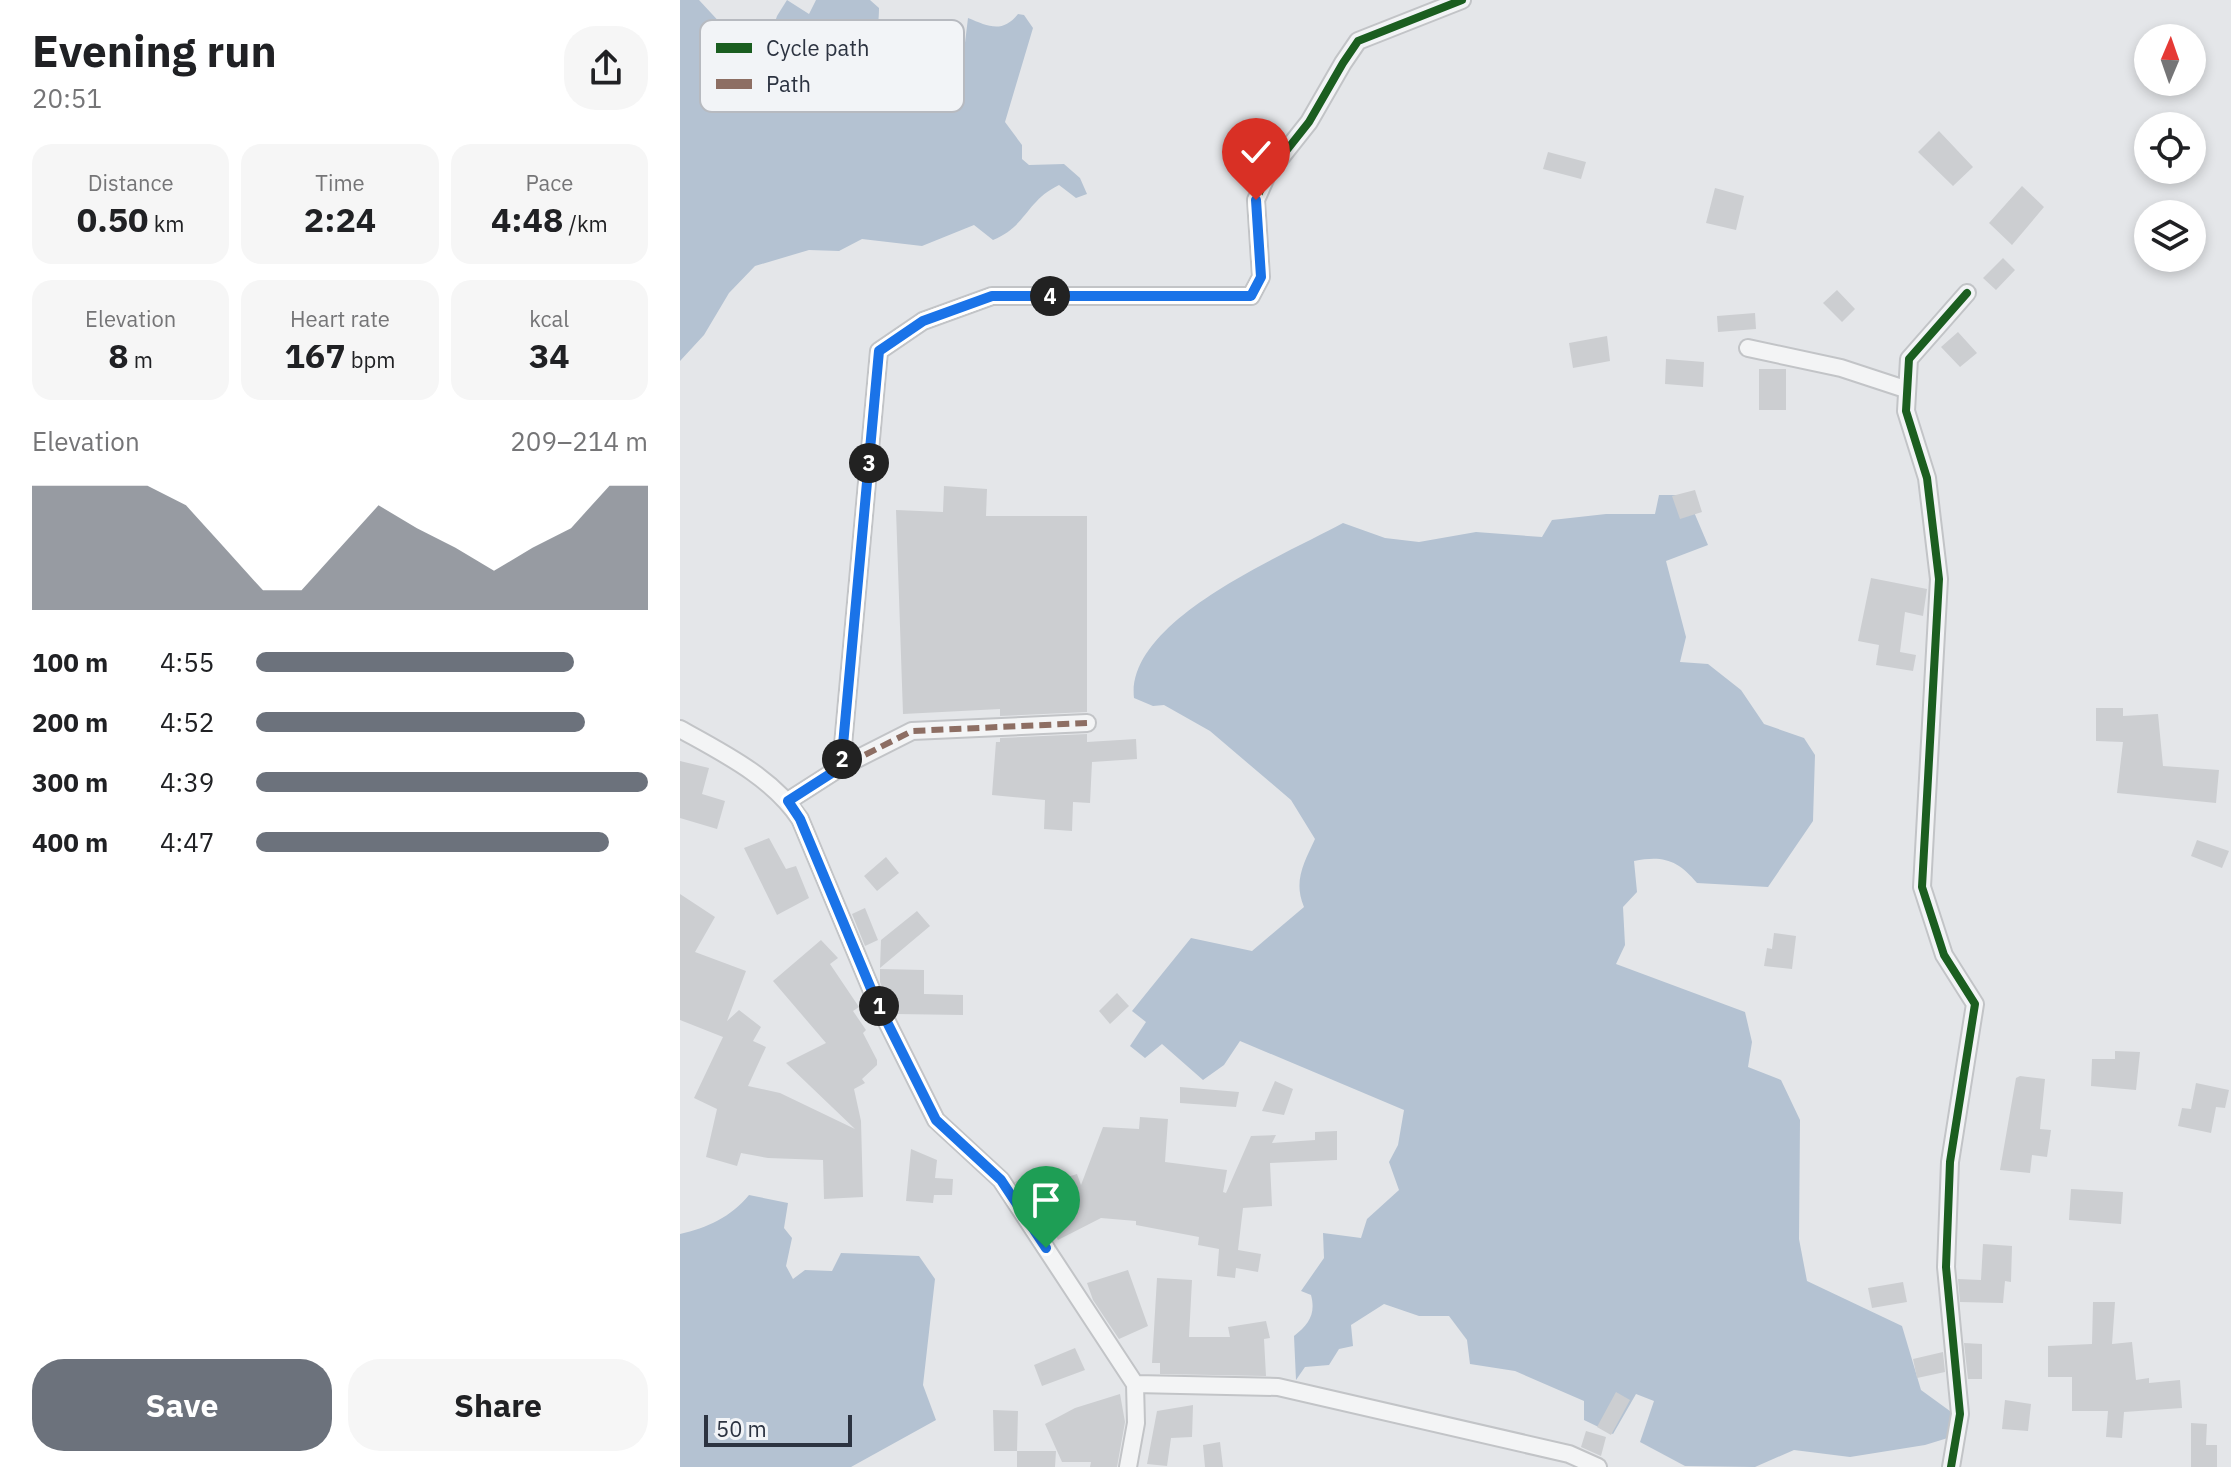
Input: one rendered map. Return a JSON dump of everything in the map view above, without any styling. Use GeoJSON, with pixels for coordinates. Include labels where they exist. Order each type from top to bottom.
{"type":"FeatureCollection","features":[{"type":"Feature","properties":{"kind":"street"},"geometry":{"type":"LineString","coordinates":[[841,767],[879,351],[923,321],[992,296],[1251,296],[1261,277],[1256,200],[1267,175],[1309,122],[1358,41],[1462,0]]}},
{"type":"Feature","properties":{"kind":"street"},"geometry":{"type":"LineString","coordinates":[[1951,1467],[1960,1414],[1946,1267],[1950,1162],[1975,1004],[1944,955],[1922,887],[1939,579],[1927,478],[1906,411],[1905,389],[1909,359],[1967,293]]}},
{"type":"Feature","properties":{"kind":"street"},"geometry":{"type":"LineString","coordinates":[[1748,348],[1841,368],[1905,389]]}},
{"type":"Feature","properties":{"kind":"street"},"geometry":{"type":"LineString","coordinates":[[788,801],[841,767],[912,731],[1087,723]]}},
{"type":"Feature","properties":{"kind":"street"},"geometry":{"type":"LineString","coordinates":[[680,729],[762,778],[788,801],[800,819],[874,996],[936,1120],[1001,1180],[1135,1384],[1136,1423],[1128,1467]]}},
{"type":"Feature","properties":{"kind":"street"},"geometry":{"type":"LineString","coordinates":[[1135,1384],[1278,1387],[1569,1454],[1598,1467]]}},
{"type":"Feature","properties":{"kind":"water"},"geometry":{"type":"Polygon","coordinates":[[[680,0],[699,0],[718,20],[700,20],[700,112],[964,112],[964,51],[968,18],[982,24],[1000,26],[1018,14],[1024,15],[1033,28],[1005,122],[1022,145],[1022,159],[1029,165],[1064,164],[1080,178],[1087,194],[1076,198],[1059,185],[1040,198],[1013,228],[993,240],[974,225],[922,246],[862,239],[839,251],[809,250],[755,266],[729,293],[704,335],[680,361],[680,0]]]}},
{"type":"Feature","properties":{"kind":"water"},"geometry":{"type":"Polygon","coordinates":[[[787,0],[809,14],[816,0],[870,0],[879,8],[878,20],[776,20],[787,0]]]}},
{"type":"Feature","properties":{"kind":"water"},"geometry":{"type":"Polygon","coordinates":[[[1659,495],[1680,495],[1691,505],[1708,545],[1666,561],[1686,637],[1680,662],[1708,664],[1741,690],[1764,724],[1804,738],[1815,755],[1813,821],[1768,887],[1697,883],[1669,861],[1634,861],[1637,892],[1623,907],[1625,945],[1616,964],[1745,1012],[1752,1042],[1748,1067],[1781,1080],[1800,1120],[1799,1239],[1807,1281],[1902,1326],[1921,1390],[1954,1414],[1951,1437],[1925,1445],[1850,1457],[1794,1450],[1755,1467],[1685,1466],[1640,1442],[1654,1401],[1636,1394],[1613,1434],[1584,1420],[1584,1401],[1515,1371],[1470,1364],[1467,1340],[1449,1316],[1419,1316],[1384,1304],[1351,1325],[1353,1346],[1339,1349],[1329,1365],[1305,1367],[1296,1380],[1294,1336],[1307,1323],[1313,1308],[1311,1295],[1301,1291],[1324,1258],[1323,1233],[1361,1238],[1367,1219],[1399,1190],[1389,1162],[1398,1145],[1404,1110],[1240,1041],[1224,1065],[1203,1080],[1162,1044],[1145,1058],[1130,1046],[1146,1022],[1132,1011],[1191,938],[1252,951],[1304,907],[1300,880],[1315,839],[1291,800],[1210,731],[1164,705],[1153,706],[1134,698],[1138,669],[1155,642],[1213,593],[1343,523],[1385,538],[1419,542],[1476,532],[1542,537],[1552,520],[1606,514],[1655,514],[1659,495]]]}},
{"type":"Feature","properties":{"kind":"water"},"geometry":{"type":"Polygon","coordinates":[[[749,1195],[788,1203],[784,1228],[792,1238],[786,1266],[793,1279],[805,1270],[832,1271],[841,1253],[919,1256],[935,1279],[923,1385],[936,1420],[851,1467],[680,1467],[680,1234],[718,1220],[749,1195]]]}},
{"type":"Feature","properties":{"kind":"building"},"geometry":{"type":"Polygon","coordinates":[[[1939,131],[1973,167],[1953,186],[1918,152],[1939,131]]]}},
{"type":"Feature","properties":{"kind":"building"},"geometry":{"type":"Polygon","coordinates":[[[1548,152],[1586,162],[1581,179],[1543,169],[1548,152]]]}},
{"type":"Feature","properties":{"kind":"building"},"geometry":{"type":"Polygon","coordinates":[[[2022,186],[2044,207],[2012,245],[1989,223],[2022,186]]]}},
{"type":"Feature","properties":{"kind":"building"},"geometry":{"type":"Polygon","coordinates":[[[1715,188],[1744,196],[1736,230],[1706,223],[1715,188]]]}},
{"type":"Feature","properties":{"kind":"building"},"geometry":{"type":"Polygon","coordinates":[[[2003,258],[2015,270],[1996,290],[1983,278],[2003,258]]]}},
{"type":"Feature","properties":{"kind":"building"},"geometry":{"type":"Polygon","coordinates":[[[1837,290],[1855,309],[1842,322],[1823,303],[1837,290]]]}},
{"type":"Feature","properties":{"kind":"building"},"geometry":{"type":"Polygon","coordinates":[[[1755,313],[1756,329],[1718,332],[1717,316],[1755,313]]]}},
{"type":"Feature","properties":{"kind":"building"},"geometry":{"type":"Polygon","coordinates":[[[1958,332],[1977,353],[1960,367],[1941,347],[1958,332]]]}},
{"type":"Feature","properties":{"kind":"building"},"geometry":{"type":"Polygon","coordinates":[[[1607,336],[1610,361],[1573,368],[1569,343],[1607,336]]]}},
{"type":"Feature","properties":{"kind":"building"},"geometry":{"type":"Polygon","coordinates":[[[1666,359],[1704,362],[1703,387],[1665,384],[1666,359]]]}},
{"type":"Feature","properties":{"kind":"building"},"geometry":{"type":"Polygon","coordinates":[[[1759,369],[1786,369],[1786,410],[1759,410],[1759,369]]]}},
{"type":"Feature","properties":{"kind":"building"},"geometry":{"type":"Polygon","coordinates":[[[944,486],[987,489],[986,516],[1087,516],[1087,712],[1000,716],[1000,709],[903,714],[896,510],[943,512],[944,486]]]}},
{"type":"Feature","properties":{"kind":"building"},"geometry":{"type":"Polygon","coordinates":[[[1695,490],[1702,512],[1680,519],[1672,496],[1695,490]]]}},
{"type":"Feature","properties":{"kind":"building"},"geometry":{"type":"Polygon","coordinates":[[[1871,578],[1927,589],[1923,616],[1905,612],[1900,652],[1916,655],[1913,671],[1876,665],[1879,645],[1858,641],[1871,578]]]}},
{"type":"Feature","properties":{"kind":"building"},"geometry":{"type":"Polygon","coordinates":[[[2096,708],[2123,708],[2123,716],[2158,714],[2163,766],[2219,770],[2216,803],[2117,793],[2123,742],[2096,741],[2096,708]]]}},
{"type":"Feature","properties":{"kind":"building"},"geometry":{"type":"Polygon","coordinates":[[[1087,734],[1087,742],[1136,739],[1137,759],[1092,762],[1090,803],[1073,802],[1072,831],[1044,829],[1045,800],[992,795],[996,742],[1000,742],[1000,738],[1087,734]]]}},
{"type":"Feature","properties":{"kind":"building"},"geometry":{"type":"Polygon","coordinates":[[[680,761],[709,768],[702,794],[725,801],[717,829],[680,818],[680,761]]]}},
{"type":"Feature","properties":{"kind":"building"},"geometry":{"type":"Polygon","coordinates":[[[769,838],[786,869],[796,866],[809,898],[777,915],[744,848],[769,838]]]}},
{"type":"Feature","properties":{"kind":"building"},"geometry":{"type":"Polygon","coordinates":[[[2197,840],[2229,851],[2222,868],[2191,856],[2197,840]]]}},
{"type":"Feature","properties":{"kind":"building"},"geometry":{"type":"Polygon","coordinates":[[[886,857],[899,873],[877,891],[864,876],[886,857]]]}},
{"type":"Feature","properties":{"kind":"building"},"geometry":{"type":"Polygon","coordinates":[[[680,894],[715,917],[695,952],[746,971],[727,1021],[739,1010],[761,1027],[753,1041],[766,1047],[748,1086],[780,1093],[855,1129],[786,1063],[826,1043],[773,981],[821,940],[838,958],[830,964],[859,1007],[853,1011],[866,1030],[863,1033],[877,1060],[877,1065],[862,1079],[865,1083],[854,1089],[861,1121],[863,1197],[824,1199],[823,1160],[768,1158],[741,1153],[737,1166],[706,1157],[717,1109],[694,1098],[723,1037],[680,1020],[680,894]]]}},
{"type":"Feature","properties":{"kind":"building"},"geometry":{"type":"Polygon","coordinates":[[[865,908],[878,940],[865,946],[852,914],[865,908]]]}},
{"type":"Feature","properties":{"kind":"building"},"geometry":{"type":"Polygon","coordinates":[[[917,911],[930,926],[880,968],[881,940],[917,911]]]}},
{"type":"Feature","properties":{"kind":"building"},"geometry":{"type":"Polygon","coordinates":[[[1774,933],[1796,936],[1792,969],[1764,966],[1767,948],[1772,949],[1774,933]]]}},
{"type":"Feature","properties":{"kind":"building"},"geometry":{"type":"Polygon","coordinates":[[[880,969],[924,970],[924,994],[963,995],[963,1015],[896,1014],[889,990],[883,990],[880,982],[880,969]]]}},
{"type":"Feature","properties":{"kind":"building"},"geometry":{"type":"Polygon","coordinates":[[[1117,993],[1129,1006],[1110,1024],[1099,1011],[1117,993]]]}},
{"type":"Feature","properties":{"kind":"building"},"geometry":{"type":"Polygon","coordinates":[[[2115,1051],[2140,1052],[2136,1090],[2091,1086],[2092,1059],[2115,1059],[2115,1051]]]}},
{"type":"Feature","properties":{"kind":"building"},"geometry":{"type":"Polygon","coordinates":[[[2016,1078],[2045,1079],[2040,1129],[2051,1130],[2047,1157],[2032,1155],[2030,1173],[2000,1170],[2016,1078]]]}},
{"type":"Feature","properties":{"kind":"building"},"geometry":{"type":"Polygon","coordinates":[[[1275,1081],[1293,1089],[1284,1115],[1262,1111],[1275,1081]]]}},
{"type":"Feature","properties":{"kind":"building"},"geometry":{"type":"Polygon","coordinates":[[[2196,1083],[2229,1090],[2225,1108],[2216,1107],[2211,1133],[2178,1126],[2182,1108],[2191,1109],[2196,1083]]]}},
{"type":"Feature","properties":{"kind":"building"},"geometry":{"type":"Polygon","coordinates":[[[1180,1087],[1239,1092],[1236,1107],[1180,1103],[1180,1087]]]}},
{"type":"Feature","properties":{"kind":"building"},"geometry":{"type":"Polygon","coordinates":[[[1140,1117],[1168,1119],[1165,1162],[1227,1170],[1223,1192],[1226,1193],[1251,1136],[1276,1135],[1272,1143],[1315,1140],[1315,1132],[1337,1131],[1337,1160],[1270,1163],[1272,1206],[1243,1208],[1238,1250],[1261,1254],[1258,1272],[1236,1268],[1235,1278],[1217,1276],[1219,1249],[1198,1245],[1199,1237],[1136,1225],[1136,1221],[1101,1218],[1058,1240],[1044,1213],[1038,1216],[1015,1182],[1028,1175],[1035,1187],[1077,1174],[1081,1185],[1103,1127],[1139,1129],[1140,1117]]]}},
{"type":"Feature","properties":{"kind":"building"},"geometry":{"type":"Polygon","coordinates":[[[911,1149],[937,1160],[935,1178],[953,1179],[952,1195],[934,1195],[933,1203],[906,1201],[911,1149]]]}},
{"type":"Feature","properties":{"kind":"building"},"geometry":{"type":"Polygon","coordinates":[[[2071,1189],[2123,1192],[2121,1224],[2069,1220],[2071,1189]]]}},
{"type":"Feature","properties":{"kind":"building"},"geometry":{"type":"Polygon","coordinates":[[[1983,1244],[2012,1246],[2011,1282],[2005,1281],[2003,1303],[1960,1302],[1958,1279],[1981,1280],[1983,1244]]]}},
{"type":"Feature","properties":{"kind":"building"},"geometry":{"type":"Polygon","coordinates":[[[1128,1270],[1148,1326],[1119,1339],[1093,1300],[1087,1283],[1128,1270]]]}},
{"type":"Feature","properties":{"kind":"building"},"geometry":{"type":"Polygon","coordinates":[[[1157,1278],[1192,1280],[1189,1337],[1230,1337],[1228,1327],[1266,1321],[1270,1338],[1264,1339],[1266,1376],[1160,1374],[1160,1363],[1152,1363],[1157,1278]]]}},
{"type":"Feature","properties":{"kind":"building"},"geometry":{"type":"Polygon","coordinates":[[[1903,1282],[1907,1302],[1872,1308],[1868,1288],[1903,1282]]]}},
{"type":"Feature","properties":{"kind":"building"},"geometry":{"type":"Polygon","coordinates":[[[2093,1302],[2115,1302],[2112,1344],[2132,1342],[2136,1380],[2149,1378],[2149,1383],[2180,1380],[2182,1408],[2124,1412],[2122,1438],[2106,1437],[2108,1411],[2072,1411],[2072,1377],[2048,1377],[2048,1346],[2092,1344],[2093,1302]]]}},
{"type":"Feature","properties":{"kind":"building"},"geometry":{"type":"Polygon","coordinates":[[[1964,1343],[1982,1344],[1982,1379],[1968,1379],[1964,1343]]]}},
{"type":"Feature","properties":{"kind":"building"},"geometry":{"type":"Polygon","coordinates":[[[1075,1348],[1085,1370],[1042,1386],[1034,1365],[1075,1348]]]}},
{"type":"Feature","properties":{"kind":"building"},"geometry":{"type":"Polygon","coordinates":[[[1943,1352],[1945,1372],[1917,1378],[1913,1359],[1943,1352]]]}},
{"type":"Feature","properties":{"kind":"building"},"geometry":{"type":"Polygon","coordinates":[[[1616,1392],[1630,1400],[1611,1435],[1597,1427],[1616,1392]]]}},
{"type":"Feature","properties":{"kind":"building"},"geometry":{"type":"Polygon","coordinates":[[[1120,1394],[1125,1422],[1117,1467],[1090,1467],[1091,1462],[1062,1462],[1045,1424],[1075,1408],[1120,1394]]]}},
{"type":"Feature","properties":{"kind":"building"},"geometry":{"type":"Polygon","coordinates":[[[2005,1400],[2031,1404],[2028,1431],[2002,1429],[2005,1400]]]}},
{"type":"Feature","properties":{"kind":"building"},"geometry":{"type":"Polygon","coordinates":[[[1193,1405],[1192,1437],[1171,1438],[1167,1466],[1147,1464],[1157,1411],[1193,1405]]]}},
{"type":"Feature","properties":{"kind":"building"},"geometry":{"type":"Polygon","coordinates":[[[993,1410],[1018,1411],[1017,1451],[994,1451],[993,1410]]]}},
{"type":"Feature","properties":{"kind":"building"},"geometry":{"type":"Polygon","coordinates":[[[2191,1423],[2207,1424],[2206,1445],[2217,1445],[2217,1467],[2191,1467],[2191,1423]]]}},
{"type":"Feature","properties":{"kind":"building"},"geometry":{"type":"Polygon","coordinates":[[[1586,1431],[1606,1437],[1601,1456],[1581,1447],[1586,1431]]]}},
{"type":"Feature","properties":{"kind":"building"},"geometry":{"type":"Polygon","coordinates":[[[1220,1442],[1223,1467],[1205,1467],[1203,1445],[1220,1442]]]}},
{"type":"Feature","properties":{"kind":"building"},"geometry":{"type":"Polygon","coordinates":[[[1017,1451],[1056,1451],[1055,1467],[1017,1467],[1017,1451]]]}},
{"type":"Feature","properties":{"kind":"marked path"},"geometry":{"type":"LineString","coordinates":[[788,801],[841,767],[912,731],[1087,723]]}},
{"type":"Feature","properties":{"kind":"cycle path"},"geometry":{"type":"LineString","coordinates":[[841,767],[879,351],[923,321],[992,296],[1251,296],[1261,277],[1256,200],[1267,175],[1309,122],[1358,41],[1462,0]]}},
{"type":"Feature","properties":{"kind":"cycle path"},"geometry":{"type":"LineString","coordinates":[[1951,1467],[1960,1414],[1946,1267],[1950,1162],[1975,1004],[1944,955],[1922,887],[1939,579],[1927,478],[1906,411],[1909,359],[1967,293]]}},
{"type":"Feature","properties":{"kind":"route"},"geometry":{"type":"LineString","coordinates":[[1046,1248],[1001,1180],[936,1120],[874,996],[800,819],[788,801],[841,767],[879,351],[923,321],[992,296],[1251,296],[1258,289],[1261,277],[1256,200]]}}]}
